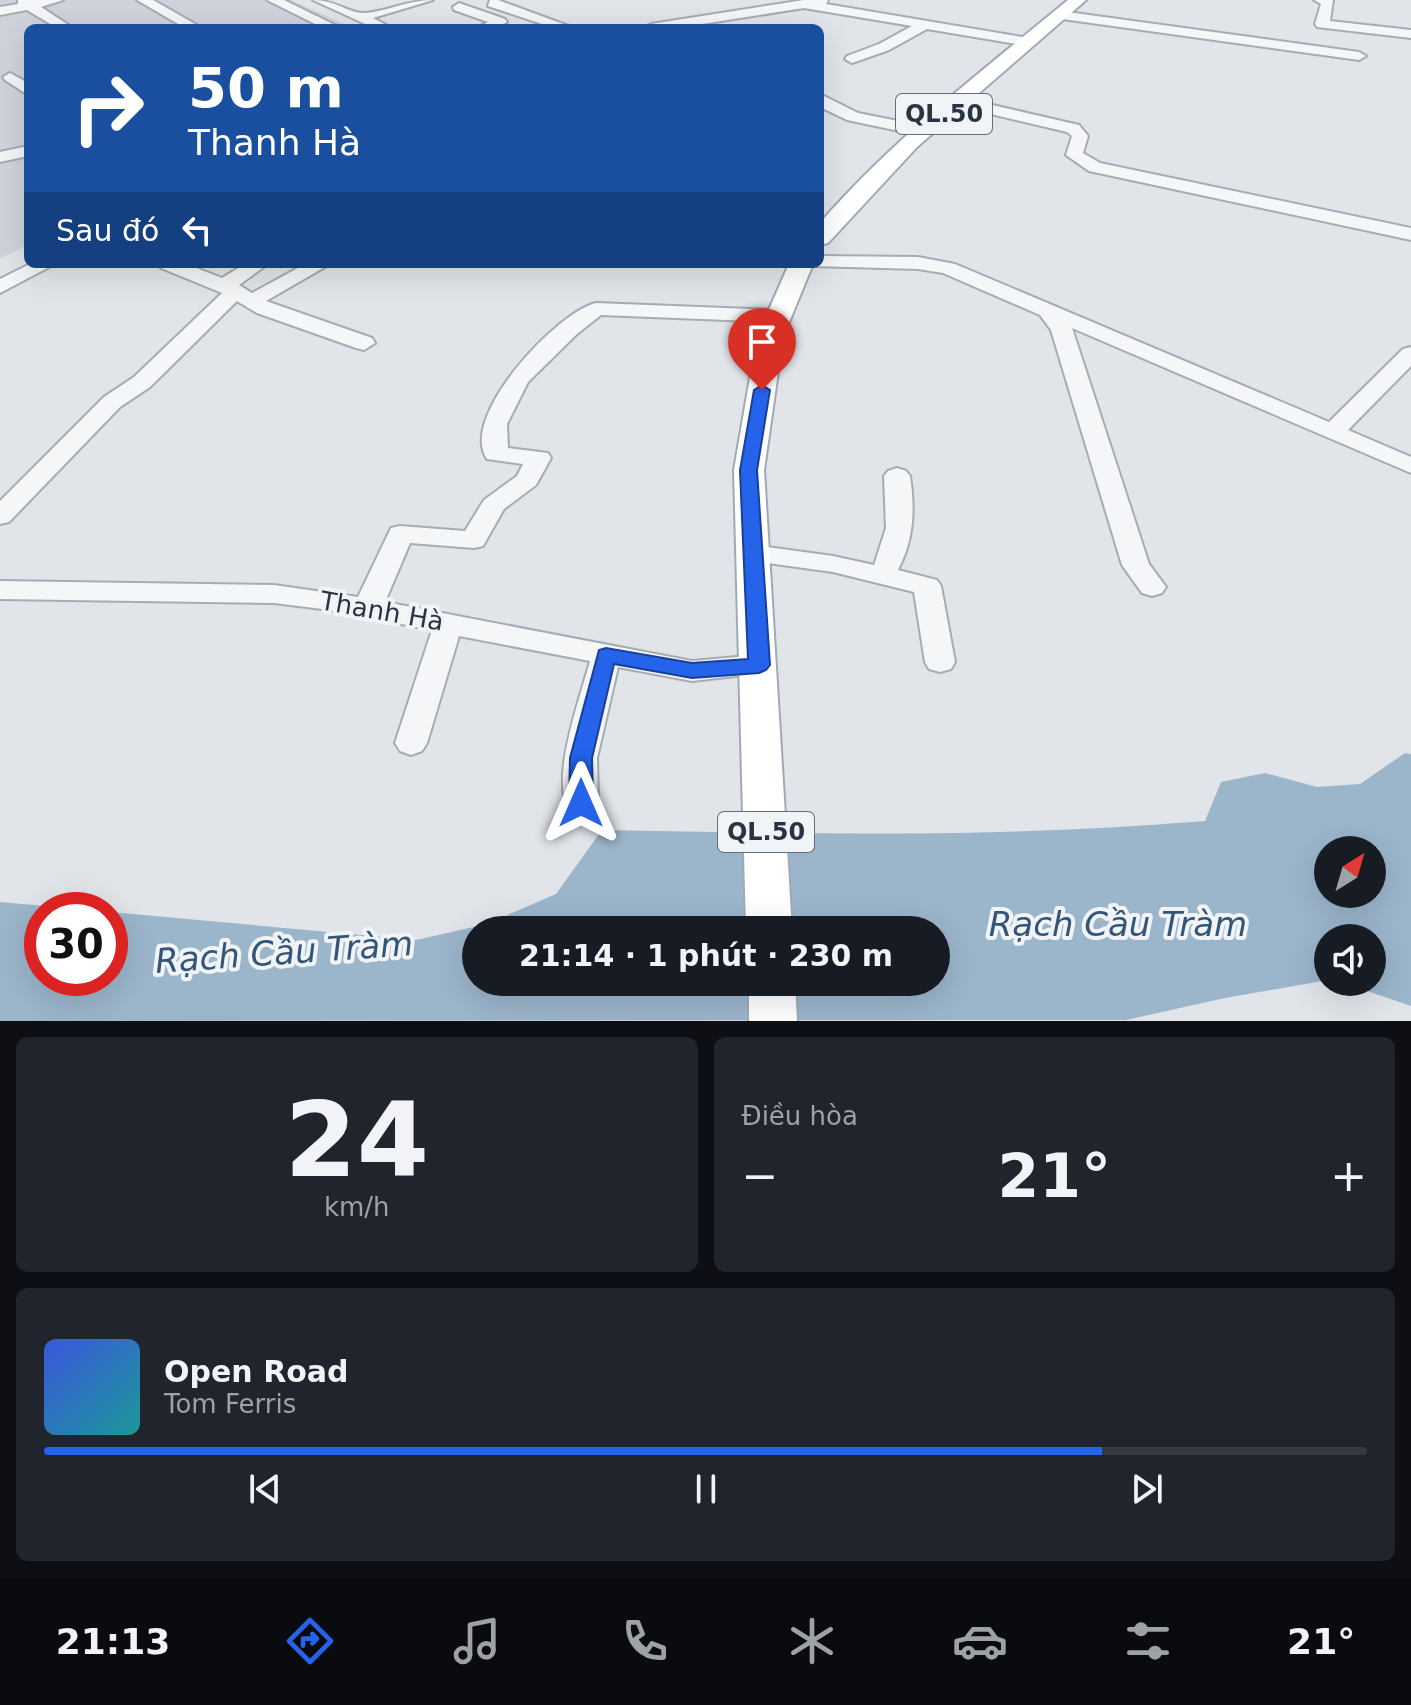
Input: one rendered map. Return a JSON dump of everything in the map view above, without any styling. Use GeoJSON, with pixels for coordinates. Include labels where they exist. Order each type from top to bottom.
{"type":"FeatureCollection","features":[{"type":"Feature","properties":{"kind":"main road","name":"QL.50"},"geometry":{"type":"LineString","coordinates":[[827,216],[1078,0]]}},
{"type":"Feature","properties":{"kind":"main road","name":"QL.50"},"geometry":{"type":"LineString","coordinates":[[768,916],[749,470],[770,337],[799,268]]}},
{"type":"Feature","properties":{"kind":"main road"},"geometry":{"type":"LineString","coordinates":[[772,996],[773,1021]]}},
{"type":"Feature","properties":{"kind":"street"},"geometry":{"type":"LineString","coordinates":[[0,11],[25,3],[57,0]]}},
{"type":"Feature","properties":{"kind":"street"},"geometry":{"type":"LineString","coordinates":[[143,0],[188,24]]}},
{"type":"Feature","properties":{"kind":"street"},"geometry":{"type":"LineString","coordinates":[[273,0],[325,24]]}},
{"type":"Feature","properties":{"kind":"street"},"geometry":{"type":"LineString","coordinates":[[319,0],[375,24]]}},
{"type":"Feature","properties":{"kind":"street"},"geometry":{"type":"LineString","coordinates":[[359,18],[427,0]]}},
{"type":"Feature","properties":{"kind":"street"},"geometry":{"type":"LineString","coordinates":[[677,24],[826,0]]}},
{"type":"Feature","properties":{"kind":"street"},"geometry":{"type":"LineString","coordinates":[[1320,0],[1328,2],[1322,24],[1411,34]]}},
{"type":"Feature","properties":{"kind":"street"},"geometry":{"type":"LineString","coordinates":[[25,3],[59,24]]}},
{"type":"Feature","properties":{"kind":"street"},"geometry":{"type":"LineString","coordinates":[[493,3],[555,24]]}},
{"type":"Feature","properties":{"kind":"street"},"geometry":{"type":"LineString","coordinates":[[805,4],[1028,42]]}},
{"type":"Feature","properties":{"kind":"street"},"geometry":{"type":"LineString","coordinates":[[459,7],[500,22],[495,24]]}},
{"type":"Feature","properties":{"kind":"street"},"geometry":{"type":"LineString","coordinates":[[1060,15],[1359,56]]}},
{"type":"Feature","properties":{"kind":"street"},"geometry":{"type":"LineString","coordinates":[[852,59],[884,47],[922,26]]}},
{"type":"Feature","properties":{"kind":"street"},"geometry":{"type":"LineString","coordinates":[[1355,73],[1368,29]]}},
{"type":"Feature","properties":{"kind":"street"},"geometry":{"type":"LineString","coordinates":[[4,73],[24,87]]}},
{"type":"Feature","properties":{"kind":"street"},"geometry":{"type":"LineString","coordinates":[[958,102],[1073,128],[1080,136],[1074,155],[1095,167],[1411,234]]}},
{"type":"Feature","properties":{"kind":"street"},"geometry":{"type":"LineString","coordinates":[[824,104],[841,113],[923,131]]}},
{"type":"Feature","properties":{"kind":"street"},"geometry":{"type":"LineString","coordinates":[[0,157],[24,152]]}},
{"type":"Feature","properties":{"kind":"street"},"geometry":{"type":"LineString","coordinates":[[824,262],[918,263],[948,268],[1411,466]]}},
{"type":"Feature","properties":{"kind":"street"},"geometry":{"type":"LineString","coordinates":[[0,287],[37,268]]}},
{"type":"Feature","properties":{"kind":"street"},"geometry":{"type":"LineString","coordinates":[[178,268],[237,293],[264,309],[364,343]]}},
{"type":"Feature","properties":{"kind":"street"},"geometry":{"type":"LineString","coordinates":[[0,516],[112,402],[142,382],[237,293],[255,268]]}},
{"type":"Feature","properties":{"kind":"street"},"geometry":{"type":"LineString","coordinates":[[237,293],[309,268]]}},
{"type":"Feature","properties":{"kind":"street"},"geometry":{"type":"LineString","coordinates":[[368,608],[400,534],[474,540],[493,505],[527,480],[539,458],[496,454],[495,424],[518,379],[569,329],[596,309],[779,316]]}},
{"type":"Feature","properties":{"kind":"street"},"geometry":{"type":"LineString","coordinates":[[1047,310],[1062,330],[1136,565],[1152,587]]}},
{"type":"Feature","properties":{"kind":"street"},"geometry":{"type":"LineString","coordinates":[[1332,432],[1411,354]]}},
{"type":"Feature","properties":{"kind":"street"},"geometry":{"type":"LineString","coordinates":[[881,576],[897,542],[900,527],[902,512],[897,476]]}},
{"type":"Feature","properties":{"kind":"street"},"geometry":{"type":"LineString","coordinates":[[753,553],[833,564],[927,586],[940,662]]}},
{"type":"Feature","properties":{"kind":"street","name":"Thanh Hà"},"geometry":{"type":"LineString","coordinates":[[0,590],[274,594],[449,622],[692,671],[759,665]]}},
{"type":"Feature","properties":{"kind":"street"},"geometry":{"type":"LineString","coordinates":[[411,743],[449,622]]}},
{"type":"Feature","properties":{"kind":"street"},"geometry":{"type":"LineString","coordinates":[[581,803],[581,758],[606,655]]}},
{"type":"Feature","properties":{"kind":"shaded area"},"geometry":{"type":"Polygon","coordinates":[[[0,0],[291,0],[344,24],[24,24],[24,247],[0,259],[0,0]]]}},
{"type":"Feature","properties":{"kind":"water","name":"Rạch Cầu Tràm"},"geometry":{"type":"Polygon","coordinates":[[[1405,753],[1411,754],[1411,1006],[1382,996],[1386,996],[1386,924],[1314,924],[1314,982],[1126,1020],[0,1021],[0,902],[24,904],[24,996],[128,996],[128,914],[416,940],[462,930],[462,996],[950,996],[950,916],[505,916],[556,894],[602,830],[903,833],[1130,826],[1205,821],[1221,782],[1265,773],[1317,787],[1360,784],[1405,753]]]}},
{"type":"Feature","properties":{"kind":"route"},"geometry":{"type":"LineString","coordinates":[[581,803],[581,758],[606,655],[692,671],[759,665],[749,470],[762,390]]}}]}
